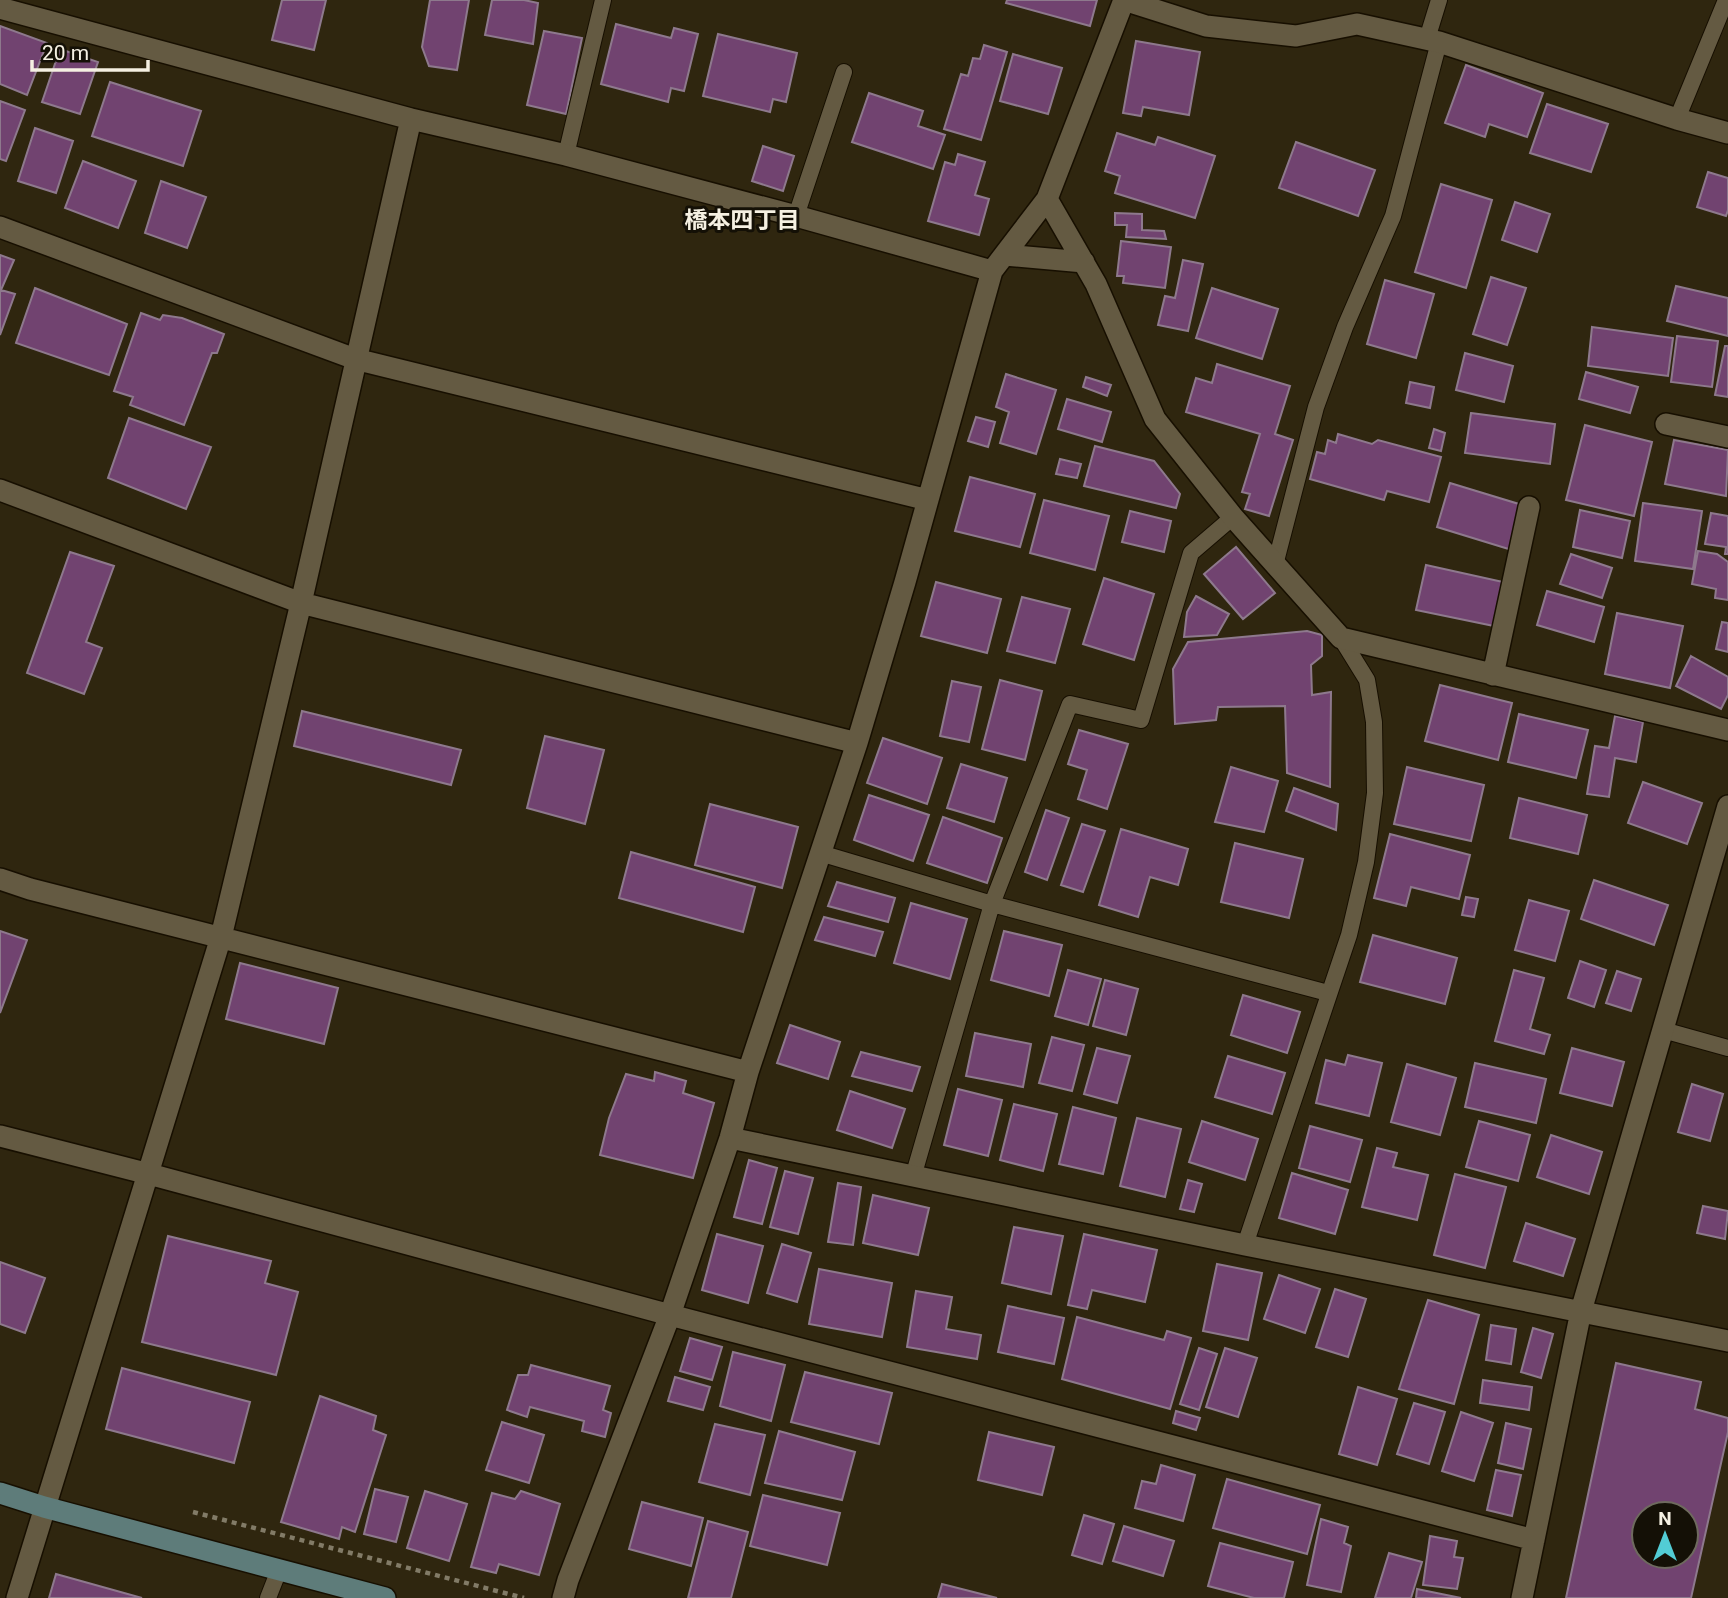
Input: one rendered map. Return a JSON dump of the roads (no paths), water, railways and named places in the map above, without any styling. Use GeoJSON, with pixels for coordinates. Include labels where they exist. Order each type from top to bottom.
{"type":"FeatureCollection","features":[{"type":"Feature","properties":{"kind":"street"},"geometry":{"type":"LineString","coordinates":[[563,1598],[670,1315],[730,1138],[748,1072],[857,743],[998,263],[1048,199],[1124,0],[1206,26],[1296,36],[1357,24],[1433,40],[1728,133]]}},
{"type":"Feature","properties":{"kind":"street"},"geometry":{"type":"LineString","coordinates":[[0,8],[411,119],[566,155],[796,216],[998,263],[1084,262]]}},
{"type":"Feature","properties":{"kind":"street"},"geometry":{"type":"LineString","coordinates":[[17,1598],[221,937],[301,603],[411,119]]}},
{"type":"Feature","properties":{"kind":"street"},"geometry":{"type":"LineString","coordinates":[[1048,199],[1084,262],[1155,419],[1233,517],[1341,638],[1728,730]]}},
{"type":"Feature","properties":{"kind":"street"},"geometry":{"type":"LineString","coordinates":[[0,227],[355,359],[928,500]]}},
{"type":"Feature","properties":{"kind":"street"},"geometry":{"type":"LineString","coordinates":[[1666,424],[1728,437]]}},
{"type":"Feature","properties":{"kind":"street"},"geometry":{"type":"LineString","coordinates":[[0,490],[301,603],[857,743]]}},
{"type":"Feature","properties":{"kind":"street"},"geometry":{"type":"LineString","coordinates":[[1493,675],[1529,507]]}},
{"type":"Feature","properties":{"kind":"street"},"geometry":{"type":"LineString","coordinates":[[1522,1598],[1581,1311],[1663,1030],[1722,851],[1728,806]]}},
{"type":"Feature","properties":{"kind":"street"},"geometry":{"type":"LineString","coordinates":[[0,879],[30,889],[748,1072]]}},
{"type":"Feature","properties":{"kind":"street"},"geometry":{"type":"LineString","coordinates":[[0,1136],[670,1315],[1534,1540]]}},
{"type":"Feature","properties":{"kind":"street"},"geometry":{"type":"LineString","coordinates":[[730,1138],[1245,1245],[1728,1341]]}},
{"type":"Feature","properties":{"kind":"street"},"geometry":{"type":"LineString","coordinates":[[0,1493],[385,1598]]}},
{"type":"Feature","properties":{"kind":"lane"},"geometry":{"type":"LineString","coordinates":[[566,155],[603,0]]}},
{"type":"Feature","properties":{"kind":"lane"},"geometry":{"type":"LineString","coordinates":[[1275,565],[1316,407],[1345,327],[1393,216],[1440,0]]}},
{"type":"Feature","properties":{"kind":"lane"},"geometry":{"type":"LineString","coordinates":[[1677,119],[1726,0]]}},
{"type":"Feature","properties":{"kind":"lane"},"geometry":{"type":"LineString","coordinates":[[796,216],[844,72]]}},
{"type":"Feature","properties":{"kind":"lane"},"geometry":{"type":"LineString","coordinates":[[913,1177],[992,904],[1070,704],[1141,720],[1191,553],[1233,517]]}},
{"type":"Feature","properties":{"kind":"lane"},"geometry":{"type":"LineString","coordinates":[[1245,1245],[1359,899],[1366,863],[1375,793],[1374,722],[1367,680],[1341,638]]}},
{"type":"Feature","properties":{"kind":"lane"},"geometry":{"type":"LineString","coordinates":[[820,853],[992,904],[1328,993]]}},
{"type":"Feature","properties":{"kind":"lane"},"geometry":{"type":"LineString","coordinates":[[1663,1030],[1728,1048]]}},
{"type":"Feature","properties":{"kind":"lane"},"geometry":{"type":"LineString","coordinates":[[268,1598],[279,1570]]}},
{"type":"Feature","properties":{"kind":"district","name":"橋本四丁目"},"geometry":{"type":"Point","coordinates":[742,220]}}]}
